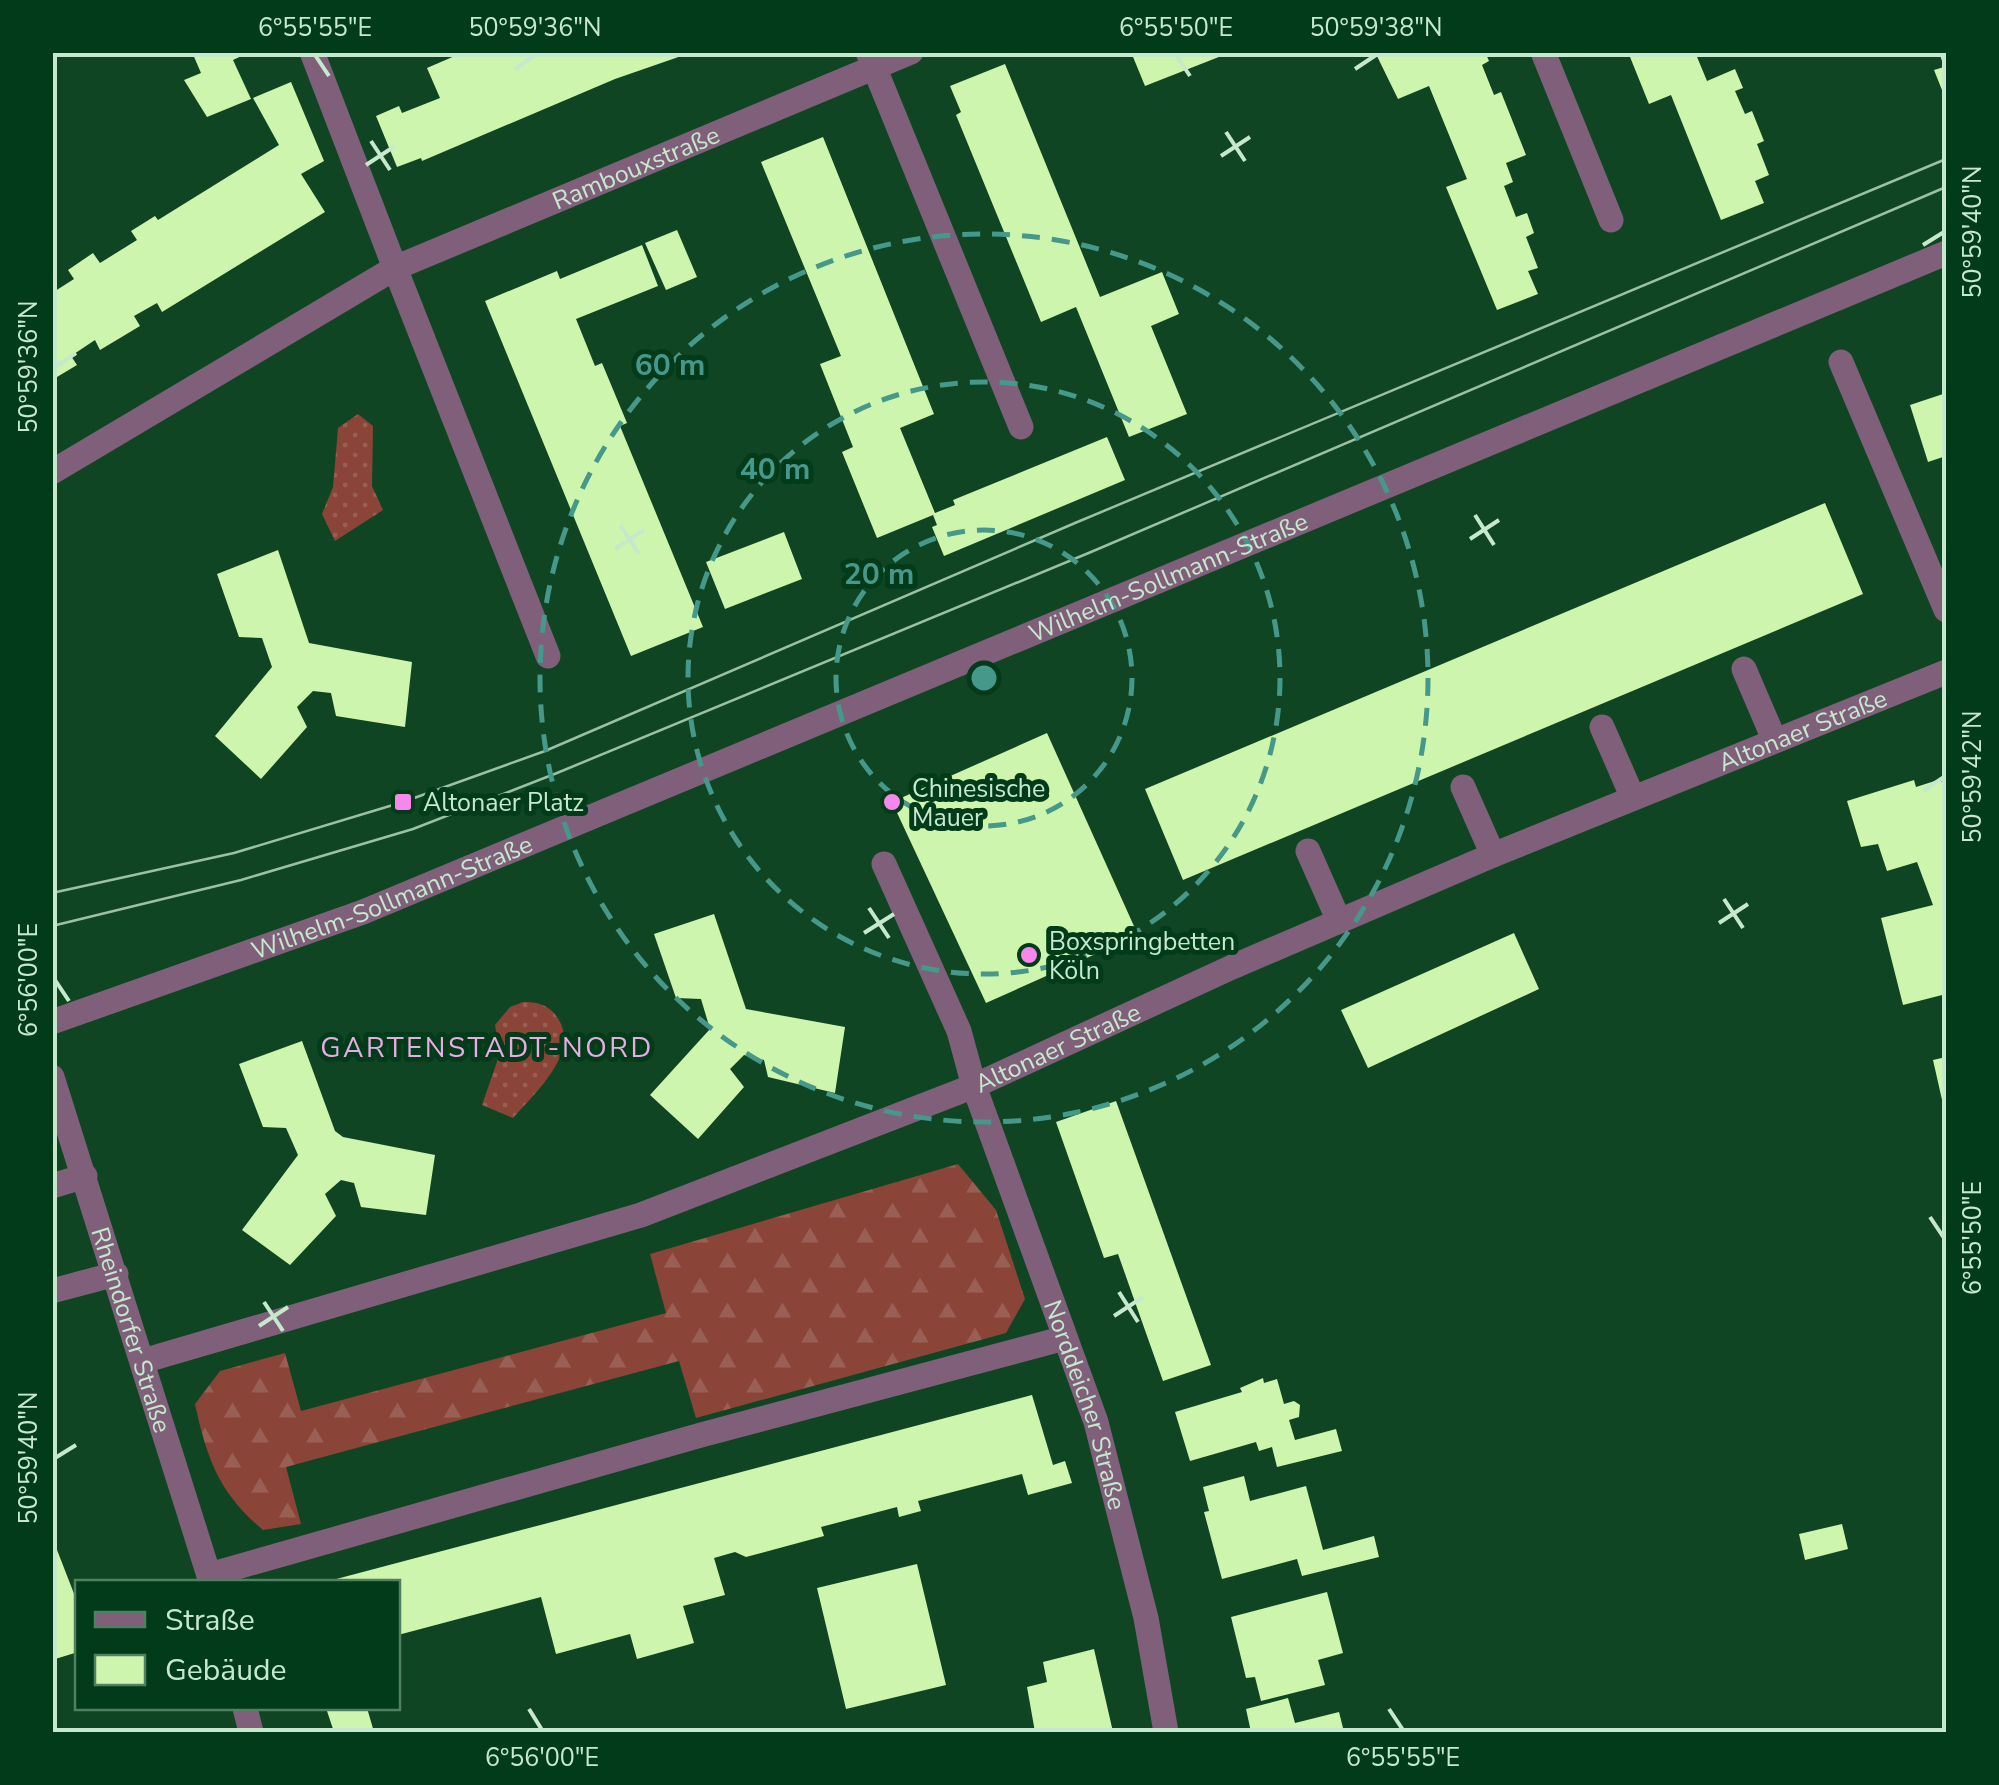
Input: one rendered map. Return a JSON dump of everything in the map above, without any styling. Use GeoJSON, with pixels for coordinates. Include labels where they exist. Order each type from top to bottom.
{"type":"FeatureCollection","features":[{"type":"Feature","properties":{"kind":"street"},"geometry":{"type":"LineString","coordinates":[[312,52],[548,656]]}},
{"type":"Feature","properties":{"kind":"street","name":"Rambouxstraße"},"geometry":{"type":"LineString","coordinates":[[52,472],[395,268],[871,60],[910,52]]}},
{"type":"Feature","properties":{"kind":"street"},"geometry":{"type":"LineString","coordinates":[[1543,52],[1612,220]]}},
{"type":"Feature","properties":{"kind":"street"},"geometry":{"type":"LineString","coordinates":[[871,60],[1021,427]]}},
{"type":"Feature","properties":{"kind":"street","name":"Wilhelm-Sollmann-Straße"},"geometry":{"type":"LineString","coordinates":[[52,1022],[363,912],[1946,253]]}},
{"type":"Feature","properties":{"kind":"street"},"geometry":{"type":"LineString","coordinates":[[1842,362],[1946,610]]}},
{"type":"Feature","properties":{"kind":"street"},"geometry":{"type":"LineString","coordinates":[[1744,669],[1774,739]]}},
{"type":"Feature","properties":{"kind":"street","name":"Altonaer Straße"},"geometry":{"type":"LineString","coordinates":[[144,1361],[641,1215],[974,1086],[1493,855],[1946,672]]}},
{"type":"Feature","properties":{"kind":"street"},"geometry":{"type":"LineString","coordinates":[[1602,727],[1632,798]]}},
{"type":"Feature","properties":{"kind":"street"},"geometry":{"type":"LineString","coordinates":[[1463,787],[1493,855]]}},
{"type":"Feature","properties":{"kind":"street"},"geometry":{"type":"LineString","coordinates":[[1308,851],[1339,922]]}},
{"type":"Feature","properties":{"kind":"street","name":"Norddeicher Straße"},"geometry":{"type":"LineString","coordinates":[[884,864],[959,1031],[974,1086],[1105,1458],[1146,1618],[1166,1732]]}},
{"type":"Feature","properties":{"kind":"street","name":"Rheindorfer Straße"},"geometry":{"type":"LineString","coordinates":[[52,1078],[210,1579]]}},
{"type":"Feature","properties":{"kind":"street"},"geometry":{"type":"LineString","coordinates":[[52,1186],[85,1176]]}},
{"type":"Feature","properties":{"kind":"street"},"geometry":{"type":"LineString","coordinates":[[52,1291],[116,1274]]}},
{"type":"Feature","properties":{"kind":"street"},"geometry":{"type":"LineString","coordinates":[[210,1579],[700,1435],[1065,1338]]}},
{"type":"Feature","properties":{"kind":"green space"},"geometry":{"type":"Polygon","coordinates":[[[358,414],[373,426],[372,486],[383,510],[335,541],[322,514],[333,487],[338,428],[358,414]]]}},
{"type":"Feature","properties":{"kind":"green space"},"geometry":{"type":"Polygon","coordinates":[[[523,1002],[542,1005],[554,1013],[563,1030],[563,1044],[552,1072],[513,1118],[482,1105],[500,1053],[495,1025],[510,1007],[523,1002]]]}},
{"type":"Feature","properties":{"kind":"green space"},"geometry":{"type":"Polygon","coordinates":[[[958,1164],[996,1210],[1025,1299],[1006,1333],[696,1418],[679,1361],[286,1467],[301,1524],[263,1530],[225,1488],[210,1458],[195,1404],[220,1371],[285,1353],[301,1411],[666,1313],[650,1254],[958,1164]]]}},
{"type":"Feature","properties":{"kind":"building"},"geometry":{"type":"Polygon","coordinates":[[[192,52],[250,52],[233,60],[251,99],[207,117],[184,80],[201,73],[192,52]]]}},
{"type":"Feature","properties":{"kind":"building"},"geometry":{"type":"Polygon","coordinates":[[[464,52],[690,53],[615,79],[422,161],[421,158],[397,167],[376,116],[399,106],[402,113],[440,98],[427,68],[464,52]]]}},
{"type":"Feature","properties":{"kind":"building"},"geometry":{"type":"Polygon","coordinates":[[[1131,52],[1229,52],[1229,53],[1145,86],[1131,52]]]}},
{"type":"Feature","properties":{"kind":"building"},"geometry":{"type":"Polygon","coordinates":[[[1375,52],[1485,52],[1489,61],[1482,65],[1494,95],[1501,92],[1526,155],[1506,163],[1513,182],[1504,186],[1516,217],[1527,213],[1534,233],[1526,237],[1538,268],[1528,271],[1538,294],[1497,310],[1446,187],[1467,179],[1429,86],[1398,99],[1375,52]]]}},
{"type":"Feature","properties":{"kind":"building"},"geometry":{"type":"Polygon","coordinates":[[[1628,52],[1695,52],[1707,81],[1735,69],[1743,88],[1735,91],[1745,114],[1752,111],[1764,141],[1757,144],[1769,175],[1755,181],[1764,203],[1721,220],[1671,95],[1649,104],[1628,52]]]}},
{"type":"Feature","properties":{"kind":"building"},"geometry":{"type":"Polygon","coordinates":[[[1939,52],[1946,52],[1946,100],[1934,70],[1944,67],[1939,52]]]}},
{"type":"Feature","properties":{"kind":"building"},"geometry":{"type":"Polygon","coordinates":[[[1005,64],[1100,297],[1162,272],[1179,314],[1151,326],[1187,414],[1129,437],[1076,307],[1041,322],[956,115],[961,112],[950,86],[1005,64]]]}},
{"type":"Feature","properties":{"kind":"building"},"geometry":{"type":"Polygon","coordinates":[[[291,82],[324,161],[301,174],[325,212],[162,312],[157,303],[134,316],[140,326],[100,350],[95,340],[71,356],[77,365],[52,380],[52,293],[74,279],[68,270],[93,253],[100,263],[137,240],[131,231],[155,216],[158,220],[279,145],[253,98],[291,82]]]}},
{"type":"Feature","properties":{"kind":"building"},"geometry":{"type":"Polygon","coordinates":[[[823,137],[934,414],[900,428],[935,513],[955,505],[953,500],[1107,437],[1125,480],[944,556],[932,527],[937,525],[933,515],[877,538],[842,452],[853,447],[820,364],[841,356],[761,162],[823,137]]]}},
{"type":"Feature","properties":{"kind":"building"},"geometry":{"type":"Polygon","coordinates":[[[677,230],[697,277],[666,290],[645,243],[677,230]]]}},
{"type":"Feature","properties":{"kind":"building"},"geometry":{"type":"Polygon","coordinates":[[[642,245],[658,286],[576,319],[595,366],[602,363],[627,423],[620,426],[703,627],[631,656],[485,301],[557,271],[560,279],[642,245]]]}},
{"type":"Feature","properties":{"kind":"building"},"geometry":{"type":"Polygon","coordinates":[[[1946,393],[1946,456],[1928,462],[1910,405],[1946,393]]]}},
{"type":"Feature","properties":{"kind":"building"},"geometry":{"type":"Polygon","coordinates":[[[1825,503],[1863,594],[1183,880],[1145,789],[1825,503]]]}},
{"type":"Feature","properties":{"kind":"building"},"geometry":{"type":"Polygon","coordinates":[[[784,532],[802,579],[725,609],[706,562],[784,532]]]}},
{"type":"Feature","properties":{"kind":"building"},"geometry":{"type":"Polygon","coordinates":[[[278,550],[309,643],[412,662],[405,727],[336,716],[331,693],[313,691],[297,707],[307,727],[261,779],[215,736],[272,667],[262,638],[239,637],[217,574],[278,550]]]}},
{"type":"Feature","properties":{"kind":"building"},"geometry":{"type":"Polygon","coordinates":[[[1047,733],[1138,935],[986,1003],[892,802],[1047,733]]]}},
{"type":"Feature","properties":{"kind":"building"},"geometry":{"type":"Polygon","coordinates":[[[1941,779],[1946,798],[1946,994],[1903,1005],[1881,918],[1933,905],[1917,862],[1887,871],[1878,844],[1861,847],[1847,801],[1914,780],[1916,787],[1941,779]]]}},
{"type":"Feature","properties":{"kind":"building"},"geometry":{"type":"Polygon","coordinates":[[[714,914],[746,1009],[845,1027],[835,1093],[768,1077],[764,1060],[744,1055],[730,1069],[744,1087],[698,1139],[650,1095],[710,1029],[701,999],[676,998],[654,934],[714,914]]]}},
{"type":"Feature","properties":{"kind":"building"},"geometry":{"type":"Polygon","coordinates":[[[1514,933],[1539,989],[1368,1068],[1341,1010],[1514,933]]]}},
{"type":"Feature","properties":{"kind":"building"},"geometry":{"type":"Polygon","coordinates":[[[302,1041],[335,1131],[343,1137],[435,1155],[426,1215],[361,1207],[354,1183],[341,1180],[325,1194],[336,1216],[290,1265],[242,1230],[298,1155],[286,1128],[263,1127],[239,1064],[302,1041]]]}},
{"type":"Feature","properties":{"kind":"building"},"geometry":{"type":"Polygon","coordinates":[[[1946,1057],[1946,1113],[1945,1113],[1933,1060],[1946,1057]]]}},
{"type":"Feature","properties":{"kind":"building"},"geometry":{"type":"Polygon","coordinates":[[[1116,1101],[1211,1365],[1163,1381],[1118,1254],[1104,1258],[1056,1122],[1116,1101]]]}},
{"type":"Feature","properties":{"kind":"building"},"geometry":{"type":"Polygon","coordinates":[[[1263,1378],[1264,1383],[1277,1379],[1284,1404],[1294,1401],[1300,1405],[1299,1417],[1289,1420],[1295,1440],[1336,1429],[1342,1451],[1277,1467],[1272,1447],[1259,1451],[1256,1442],[1190,1461],[1175,1412],[1242,1392],[1240,1388],[1263,1378]]]}},
{"type":"Feature","properties":{"kind":"building"},"geometry":{"type":"Polygon","coordinates":[[[1032,1395],[1053,1465],[1065,1461],[1072,1483],[1028,1495],[1022,1474],[918,1501],[921,1511],[899,1517],[897,1507],[821,1527],[824,1536],[746,1557],[735,1552],[714,1558],[725,1595],[683,1606],[694,1643],[637,1659],[630,1634],[556,1654],[541,1597],[400,1634],[400,1580],[333,1580],[1032,1395]]]}},
{"type":"Feature","properties":{"kind":"building"},"geometry":{"type":"Polygon","coordinates":[[[1244,1476],[1250,1501],[1306,1486],[1323,1550],[1374,1536],[1379,1557],[1302,1576],[1297,1559],[1222,1579],[1204,1512],[1209,1511],[1203,1487],[1244,1476]]]}},
{"type":"Feature","properties":{"kind":"building"},"geometry":{"type":"Polygon","coordinates":[[[1842,1524],[1848,1549],[1805,1560],[1799,1534],[1842,1524]]]}},
{"type":"Feature","properties":{"kind":"building"},"geometry":{"type":"Polygon","coordinates":[[[52,1537],[75,1596],[75,1653],[52,1660],[52,1537]]]}},
{"type":"Feature","properties":{"kind":"building"},"geometry":{"type":"Polygon","coordinates":[[[917,1564],[946,1685],[846,1709],[817,1588],[917,1564]]]}},
{"type":"Feature","properties":{"kind":"building"},"geometry":{"type":"Polygon","coordinates":[[[1327,1592],[1343,1653],[1318,1660],[1325,1685],[1261,1701],[1255,1677],[1246,1678],[1231,1617],[1327,1592]]]}},
{"type":"Feature","properties":{"kind":"building"},"geometry":{"type":"Polygon","coordinates":[[[1094,1649],[1113,1732],[1035,1732],[1027,1687],[1047,1682],[1043,1662],[1094,1649]]]}},
{"type":"Feature","properties":{"kind":"building"},"geometry":{"type":"Polygon","coordinates":[[[1288,1698],[1295,1723],[1339,1712],[1344,1732],[1251,1732],[1246,1709],[1288,1698]]]}},
{"type":"Feature","properties":{"kind":"building"},"geometry":{"type":"Polygon","coordinates":[[[327,1710],[368,1710],[374,1732],[334,1732],[327,1710]]]}},
{"type":"Feature","properties":{"kind":"tram line"},"geometry":{"type":"LineString","coordinates":[[52,893],[234,853],[403,802],[545,751],[1075,523],[1946,159]]}},
{"type":"Feature","properties":{"kind":"tram line"},"geometry":{"type":"LineString","coordinates":[[52,926],[241,880],[413,829],[557,773],[1091,552],[1946,187]]}},
{"type":"Feature","properties":{"kind":"place","name":"Altonaer Platz"},"geometry":{"type":"Point","coordinates":[403,802]}},
{"type":"Feature","properties":{"kind":"place","name":"Chinesische Mauer"},"geometry":{"type":"Point","coordinates":[892,802]}},
{"type":"Feature","properties":{"kind":"place","name":"Boxspringbetten Köln"},"geometry":{"type":"Point","coordinates":[1029,955]}},
{"type":"Feature","properties":{"kind":"district","name":"GARTENSTADT-NORD"},"geometry":{"type":"Point","coordinates":[487,1047]}}]}
